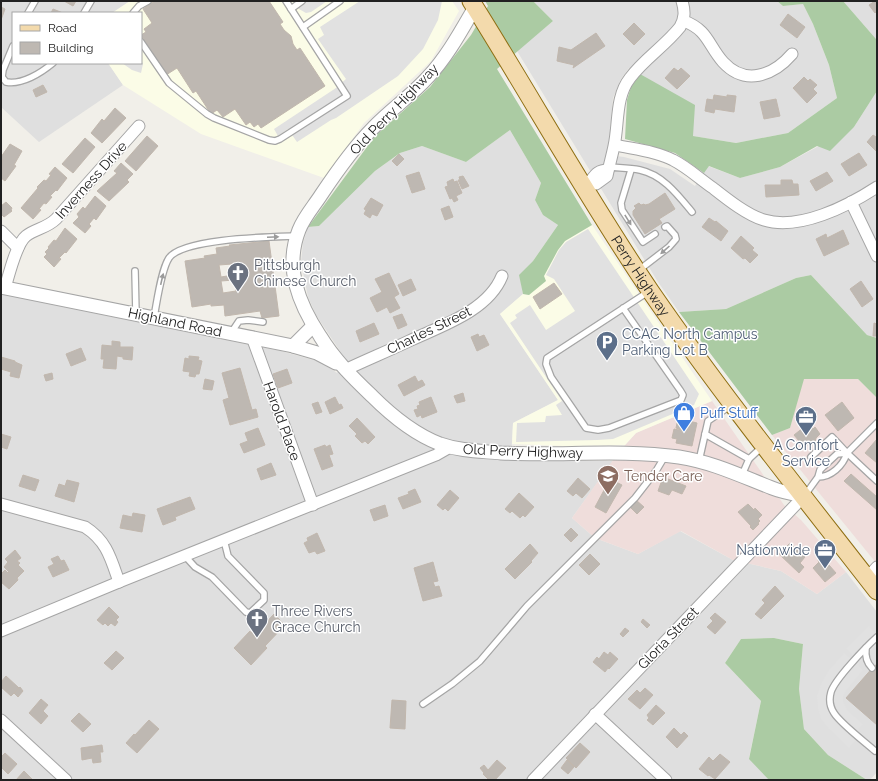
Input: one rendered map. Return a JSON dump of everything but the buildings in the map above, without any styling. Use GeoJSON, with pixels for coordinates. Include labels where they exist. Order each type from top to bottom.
{"type":"FeatureCollection","features":[{"type":"Feature","properties":{"kind":"main road","name":"Perry Highway"},"geometry":{"type":"LineString","coordinates":[[473,4],[587,185],[650,291],[732,404],[804,496],[874,579]]}},
{"type":"Feature","properties":{"kind":"street"},"geometry":{"type":"LineString","coordinates":[[587,185],[592,177],[602,170],[609,169],[620,103],[630,78],[645,61],[676,32],[684,20],[682,1]]}},
{"type":"Feature","properties":{"kind":"street","name":"Old Perry Highway"},"geometry":{"type":"LineString","coordinates":[[473,4],[435,70],[374,126],[354,148],[304,220],[297,236],[293,258],[294,277],[298,295],[313,326],[333,356],[345,370],[392,416],[425,437],[445,446],[470,451],[511,453],[633,453],[665,455],[699,461],[742,475],[773,489],[804,496]]}},
{"type":"Feature","properties":{"kind":"street"},"geometry":{"type":"LineString","coordinates":[[684,20],[700,30],[730,68],[749,76],[758,76],[768,73],[782,64],[792,54]]}},
{"type":"Feature","properties":{"kind":"street","name":"Inverness Drive"},"geometry":{"type":"LineString","coordinates":[[3,288],[18,248],[26,236],[48,226],[56,219],[139,126]]}},
{"type":"Feature","properties":{"kind":"street"},"geometry":{"type":"LineString","coordinates":[[614,145],[658,154],[672,159],[748,212],[763,220],[771,222],[788,223],[809,220],[851,202],[877,187]]}},
{"type":"Feature","properties":{"kind":"street"},"geometry":{"type":"LineString","coordinates":[[851,202],[877,256]]}},
{"type":"Feature","properties":{"kind":"street"},"geometry":{"type":"LineString","coordinates":[[1,231],[18,248]]}},
{"type":"Feature","properties":{"kind":"street","name":"Charles Street"},"geometry":{"type":"LineString","coordinates":[[345,370],[461,317],[488,296],[500,281],[502,276]]}},
{"type":"Feature","properties":{"kind":"street","name":"Highland Road"},"geometry":{"type":"LineString","coordinates":[[3,288],[293,346],[325,357],[345,370]]}},
{"type":"Feature","properties":{"kind":"street"},"geometry":{"type":"LineString","coordinates":[[293,346],[313,326]]}},
{"type":"Feature","properties":{"kind":"street","name":"Harold Place"},"geometry":{"type":"LineString","coordinates":[[252,338],[313,505]]}},
{"type":"Feature","properties":{"kind":"street"},"geometry":{"type":"LineString","coordinates":[[1,631],[436,455],[445,446]]}},
{"type":"Feature","properties":{"kind":"street","name":"Gloria Street"},"geometry":{"type":"LineString","coordinates":[[533,780],[804,496]]}},
{"type":"Feature","properties":{"kind":"street"},"geometry":{"type":"LineString","coordinates":[[1,504],[85,528],[93,533],[105,546],[119,582]]}},
{"type":"Feature","properties":{"kind":"street"},"geometry":{"type":"LineString","coordinates":[[595,714],[666,780]]}},
{"type":"Feature","properties":{"kind":"street"},"geometry":{"type":"LineString","coordinates":[[1,720],[66,780]]}},
{"type":"Feature","properties":{"kind":"lane"},"geometry":{"type":"LineString","coordinates":[[29,12],[35,1]]}},
{"type":"Feature","properties":{"kind":"lane"},"geometry":{"type":"LineString","coordinates":[[85,12],[91,1]]}},
{"type":"Feature","properties":{"kind":"lane"},"geometry":{"type":"LineString","coordinates":[[135,12],[140,6],[148,1]]}},
{"type":"Feature","properties":{"kind":"lane"},"geometry":{"type":"LineString","coordinates":[[142,43],[169,83],[207,114],[274,141],[280,139],[347,96],[286,1]]}},
{"type":"Feature","properties":{"kind":"lane"},"geometry":{"type":"LineString","coordinates":[[291,9],[302,1]]}},
{"type":"Feature","properties":{"kind":"lane"},"geometry":{"type":"LineString","coordinates":[[303,26],[340,1]]}},
{"type":"Feature","properties":{"kind":"lane"},"geometry":{"type":"LineString","coordinates":[[12,48],[3,70],[2,77],[6,82],[19,81],[30,77],[52,64]]}},
{"type":"Feature","properties":{"kind":"lane"},"geometry":{"type":"LineString","coordinates":[[609,169],[639,170],[660,178],[675,192],[692,212]]}},
{"type":"Feature","properties":{"kind":"lane"},"geometry":{"type":"LineString","coordinates":[[631,170],[621,203],[622,210],[643,242],[655,234]]}},
{"type":"Feature","properties":{"kind":"lane"},"geometry":{"type":"LineString","coordinates":[[637,271],[664,252],[676,239],[676,235],[667,226],[665,227]]}},
{"type":"Feature","properties":{"kind":"lane"},"geometry":{"type":"LineString","coordinates":[[154,317],[163,274],[169,258],[174,253],[191,246],[236,239],[251,237],[297,236]]}},
{"type":"Feature","properties":{"kind":"lane"},"geometry":{"type":"LineString","coordinates":[[135,271],[136,314]]}},
{"type":"Feature","properties":{"kind":"lane"},"geometry":{"type":"LineString","coordinates":[[623,308],[683,395],[681,400],[609,428],[598,430],[586,428],[551,377],[546,364],[548,358],[623,308],[650,291]]}},
{"type":"Feature","properties":{"kind":"lane"},"geometry":{"type":"LineString","coordinates":[[231,333],[239,321],[248,320],[263,322]]}},
{"type":"Feature","properties":{"kind":"lane"},"geometry":{"type":"LineString","coordinates":[[699,461],[708,421],[732,404]]}},
{"type":"Feature","properties":{"kind":"lane"},"geometry":{"type":"LineString","coordinates":[[818,478],[830,475],[844,462],[847,453],[877,423]]}},
{"type":"Feature","properties":{"kind":"lane"},"geometry":{"type":"LineString","coordinates":[[705,434],[749,460]]}},
{"type":"Feature","properties":{"kind":"lane"},"geometry":{"type":"LineString","coordinates":[[811,457],[832,438],[877,481]]}},
{"type":"Feature","properties":{"kind":"lane"},"geometry":{"type":"LineString","coordinates":[[742,475],[749,460],[764,445]]}},
{"type":"Feature","properties":{"kind":"lane"},"geometry":{"type":"LineString","coordinates":[[804,496],[818,478],[820,470],[837,454],[847,453]]}},
{"type":"Feature","properties":{"kind":"lane"},"geometry":{"type":"LineString","coordinates":[[423,704],[452,684],[480,661],[527,606],[634,498],[656,471],[665,455]]}},
{"type":"Feature","properties":{"kind":"lane"},"geometry":{"type":"LineString","coordinates":[[185,556],[195,567],[212,577],[246,612],[250,613],[264,600],[264,593],[228,556],[224,540]]}},
{"type":"Feature","properties":{"kind":"lane"},"geometry":{"type":"LineString","coordinates":[[875,751],[838,718],[830,702],[831,692],[835,683],[866,647],[877,638]]}},
{"type":"Feature","properties":{"kind":"lane"},"geometry":{"type":"LineString","coordinates":[[866,647],[865,654],[872,668]]}},
{"type":"Feature","properties":{"kind":"shaded area"},"geometry":{"type":"Polygon","coordinates":[[[1,1],[130,1],[114,12],[12,12],[12,64],[109,64],[123,85],[39,142],[1,107],[1,1]]]}},
{"type":"Feature","properties":{"kind":"shaded area"},"geometry":{"type":"Polygon","coordinates":[[[130,1],[452,1],[459,11],[431,61],[364,123],[324,178],[201,134],[123,85],[109,64],[142,64],[142,12],[114,12],[130,1]]]}},
{"type":"Feature","properties":{"kind":"shaded area"},"geometry":{"type":"Polygon","coordinates":[[[294,1],[327,1],[311,12],[306,13],[299,9],[294,1]]]}},
{"type":"Feature","properties":{"kind":"shaded area"},"geometry":{"type":"Polygon","coordinates":[[[360,1],[442,1],[438,20],[423,49],[398,76],[336,118],[297,142],[288,129],[278,136],[274,129],[336,88],[346,79],[318,39],[324,35],[320,27],[360,1]]]}},
{"type":"Feature","properties":{"kind":"shaded area"},"geometry":{"type":"Polygon","coordinates":[[[533,1],[777,1],[783,6],[803,4],[813,24],[829,65],[837,98],[788,133],[736,143],[693,136],[640,74],[629,68],[621,79],[613,98],[608,155],[624,157],[670,169],[695,186],[708,166],[740,178],[780,167],[854,127],[877,91],[877,338],[867,335],[811,275],[796,278],[726,309],[679,312],[658,282],[517,51],[553,21],[533,1]]]}},
{"type":"Feature","properties":{"kind":"shaded area"},"geometry":{"type":"Polygon","coordinates":[[[843,1],[877,1],[877,46],[876,39],[843,1]]]}},
{"type":"Feature","properties":{"kind":"shaded area"},"geometry":{"type":"Polygon","coordinates":[[[142,62],[143,64],[141,73],[132,70],[123,64],[142,64],[142,62]]]}},
{"type":"Feature","properties":{"kind":"shaded area"},"geometry":{"type":"Polygon","coordinates":[[[510,130],[541,183],[535,200],[543,215],[558,225],[533,261],[520,275],[523,294],[500,314],[558,400],[513,423],[511,460],[613,461],[572,518],[595,538],[638,554],[680,531],[733,560],[781,571],[817,594],[846,572],[877,612],[877,772],[870,780],[867,780],[828,755],[804,729],[799,689],[803,644],[774,638],[741,639],[725,663],[761,701],[749,758],[769,780],[1,780],[1,294],[281,351],[321,362],[337,373],[346,360],[316,315],[308,297],[301,262],[303,243],[308,227],[319,226],[375,171],[400,153],[422,146],[466,162],[510,130]]]}},
{"type":"Feature","properties":{"kind":"shaded area","name":"CCAC North Campus Parking Lot B"},"geometry":{"type":"Polygon","coordinates":[[[592,225],[712,401],[636,433],[625,445],[564,446],[512,444],[513,423],[558,400],[500,314],[523,294],[529,295],[544,276],[558,250],[565,241],[592,225]]]}},
{"type":"Feature","properties":{"kind":"shaded area","name":"CCAC North Campus Parking Lot B"},"geometry":{"type":"Polygon","coordinates":[[[588,229],[699,394],[694,405],[613,439],[516,442],[517,423],[545,422],[546,416],[562,415],[556,405],[562,401],[510,323],[517,318],[515,315],[530,305],[546,330],[575,311],[554,279],[546,275],[559,250],[566,242],[588,229]]]}},
{"type":"Feature","properties":{"kind":"shaded area"},"geometry":{"type":"Polygon","coordinates":[[[803,379],[858,379],[877,398],[877,564],[772,435],[790,428],[803,379]]]}},
{"type":"Feature","properties":{"kind":"shaded area"},"geometry":{"type":"Polygon","coordinates":[[[712,401],[784,505],[801,520],[846,572],[817,594],[781,571],[733,560],[681,531],[638,554],[595,538],[572,518],[618,453],[636,433],[712,401]]]}},
{"type":"Feature","properties":{"kind":"shaded area"},"geometry":{"type":"Polygon","coordinates":[[[869,626],[877,635],[877,645],[858,665],[863,670],[843,696],[843,702],[847,710],[863,724],[858,730],[862,734],[849,748],[821,719],[817,695],[829,670],[844,653],[850,658],[852,657],[852,654],[846,649],[869,626]]]}},
{"type":"Feature","properties":{"kind":"green space"},"geometry":{"type":"Polygon","coordinates":[[[485,1],[533,1],[553,21],[497,69],[592,225],[565,241],[558,250],[544,276],[546,281],[529,295],[523,294],[519,275],[533,261],[558,225],[543,215],[535,200],[541,183],[510,130],[466,162],[422,146],[400,153],[375,171],[319,226],[308,227],[375,136],[430,87],[471,35],[488,6],[485,1]]]}},
{"type":"Feature","properties":{"kind":"green space"},"geometry":{"type":"Polygon","coordinates":[[[777,1],[843,1],[876,39],[877,91],[854,127],[830,151],[817,146],[780,167],[740,178],[709,166],[704,173],[675,153],[625,139],[627,100],[631,87],[640,74],[695,105],[693,136],[736,143],[788,133],[837,98],[829,65],[813,24],[803,4],[783,6],[777,1]]]}},
{"type":"Feature","properties":{"kind":"green space"},"geometry":{"type":"Polygon","coordinates":[[[811,275],[867,335],[877,338],[877,398],[858,379],[804,379],[790,428],[772,435],[679,312],[726,309],[796,278],[811,275]]]}},
{"type":"Feature","properties":{"kind":"green space"},"geometry":{"type":"Polygon","coordinates":[[[774,638],[803,644],[799,689],[804,729],[828,755],[867,780],[769,780],[749,759],[761,701],[725,663],[741,639],[774,638]]]}},
{"type":"Feature","properties":{"kind":"place","name":"Pittsburgh Chinese Church"},"geometry":{"type":"Point","coordinates":[238,292]}},
{"type":"Feature","properties":{"kind":"place","name":"CCAC North Campus Parking Lot B"},"geometry":{"type":"Point","coordinates":[607,362]}},
{"type":"Feature","properties":{"kind":"place","name":"Puff Stuff"},"geometry":{"type":"Point","coordinates":[684,432]}},
{"type":"Feature","properties":{"kind":"place","name":"A Comfort Service"},"geometry":{"type":"Point","coordinates":[806,436]}},
{"type":"Feature","properties":{"kind":"place","name":"Tender Care"},"geometry":{"type":"Point","coordinates":[608,496]}},
{"type":"Feature","properties":{"kind":"place","name":"Nationwide"},"geometry":{"type":"Point","coordinates":[825,570]}},
{"type":"Feature","properties":{"kind":"place","name":"Three Rivers Grace Church"},"geometry":{"type":"Point","coordinates":[257,638]}}]}
